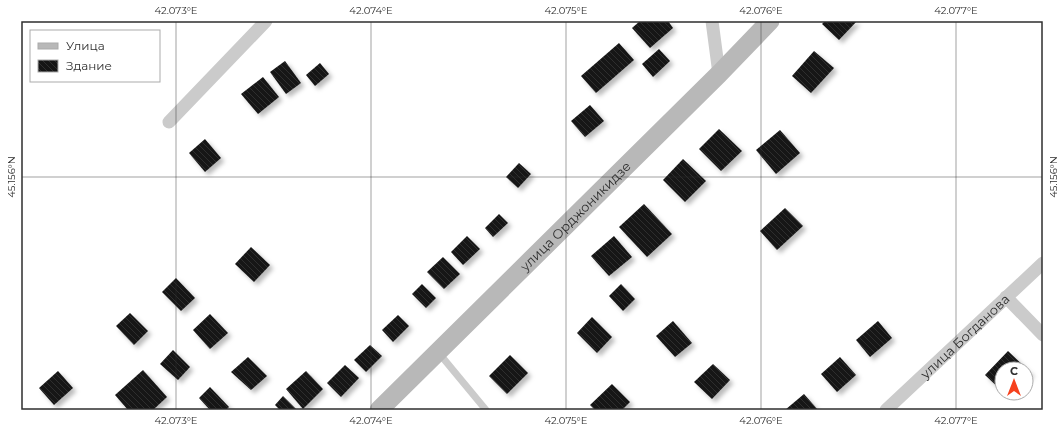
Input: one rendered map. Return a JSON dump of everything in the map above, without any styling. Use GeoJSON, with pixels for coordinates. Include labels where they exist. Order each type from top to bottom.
{"type":"FeatureCollection","features":[{"type":"Feature","properties":{"kind":"street"},"geometry":{"type":"LineString","coordinates":[[169,122],[266,21]]}},
{"type":"Feature","properties":{"kind":"street"},"geometry":{"type":"LineString","coordinates":[[712,21],[719,74]]}},
{"type":"Feature","properties":{"kind":"street","name":"улица Орджоникидзе"},"geometry":{"type":"LineString","coordinates":[[379,410],[719,74],[770,21]]}},
{"type":"Feature","properties":{"kind":"street","name":"улица Богданова"},"geometry":{"type":"LineString","coordinates":[[886,410],[1043,263]]}},
{"type":"Feature","properties":{"kind":"street"},"geometry":{"type":"LineString","coordinates":[[1006,297],[1043,335]]}},
{"type":"Feature","properties":{"kind":"lane"},"geometry":{"type":"LineString","coordinates":[[438,352],[486,410]]}},
{"type":"Feature","properties":{"kind":"building"},"geometry":{"type":"Polygon","coordinates":[[[640,21],[668,21],[673,28],[650,48],[632,28],[640,21]]]}},
{"type":"Feature","properties":{"kind":"building"},"geometry":{"type":"Polygon","coordinates":[[[825,21],[857,21],[839,40],[822,24],[825,21]]]}},
{"type":"Feature","properties":{"kind":"building"},"geometry":{"type":"Polygon","coordinates":[[[619,43],[634,60],[596,93],[581,76],[619,43]]]}},
{"type":"Feature","properties":{"kind":"building"},"geometry":{"type":"Polygon","coordinates":[[[659,49],[670,61],[653,77],[642,64],[659,49]]]}},
{"type":"Feature","properties":{"kind":"building"},"geometry":{"type":"Polygon","coordinates":[[[814,51],[834,68],[811,93],[792,76],[814,51]]]}},
{"type":"Feature","properties":{"kind":"building"},"geometry":{"type":"Polygon","coordinates":[[[285,61],[301,83],[286,94],[270,72],[285,61]]]}},
{"type":"Feature","properties":{"kind":"building"},"geometry":{"type":"Polygon","coordinates":[[[320,63],[329,74],[315,86],[306,75],[320,63]]]}},
{"type":"Feature","properties":{"kind":"building"},"geometry":{"type":"Polygon","coordinates":[[[263,77],[279,97],[258,114],[241,94],[263,77]]]}},
{"type":"Feature","properties":{"kind":"building"},"geometry":{"type":"Polygon","coordinates":[[[590,105],[604,121],[585,137],[571,121],[590,105]]]}},
{"type":"Feature","properties":{"kind":"building"},"geometry":{"type":"Polygon","coordinates":[[[719,129],[742,151],[721,171],[699,149],[719,129]]]}},
{"type":"Feature","properties":{"kind":"building"},"geometry":{"type":"Polygon","coordinates":[[[780,130],[800,153],[776,174],[756,150],[780,130]]]}},
{"type":"Feature","properties":{"kind":"building"},"geometry":{"type":"Polygon","coordinates":[[[205,139],[221,158],[205,172],[189,153],[205,139]]]}},
{"type":"Feature","properties":{"kind":"building"},"geometry":{"type":"Polygon","coordinates":[[[683,159],[706,181],[685,202],[663,180],[683,159]]]}},
{"type":"Feature","properties":{"kind":"building"},"geometry":{"type":"Polygon","coordinates":[[[519,163],[531,174],[518,188],[506,177],[519,163]]]}},
{"type":"Feature","properties":{"kind":"building"},"geometry":{"type":"Polygon","coordinates":[[[644,204],[672,234],[647,257],[619,227],[644,204]]]}},
{"type":"Feature","properties":{"kind":"building"},"geometry":{"type":"Polygon","coordinates":[[[785,208],[803,226],[777,250],[760,231],[785,208]]]}},
{"type":"Feature","properties":{"kind":"building"},"geometry":{"type":"Polygon","coordinates":[[[499,214],[508,223],[493,237],[485,228],[499,214]]]}},
{"type":"Feature","properties":{"kind":"building"},"geometry":{"type":"Polygon","coordinates":[[[467,236],[480,249],[463,265],[451,252],[467,236]]]}},
{"type":"Feature","properties":{"kind":"building"},"geometry":{"type":"Polygon","coordinates":[[[614,236],[632,257],[609,276],[591,256],[614,236]]]}},
{"type":"Feature","properties":{"kind":"building"},"geometry":{"type":"Polygon","coordinates":[[[251,247],[270,265],[254,282],[235,264],[251,247]]]}},
{"type":"Feature","properties":{"kind":"building"},"geometry":{"type":"Polygon","coordinates":[[[443,257],[460,274],[444,289],[427,272],[443,257]]]}},
{"type":"Feature","properties":{"kind":"building"},"geometry":{"type":"Polygon","coordinates":[[[176,278],[195,298],[181,311],[162,292],[176,278]]]}},
{"type":"Feature","properties":{"kind":"building"},"geometry":{"type":"Polygon","coordinates":[[[422,284],[436,298],[426,308],[412,294],[422,284]]]}},
{"type":"Feature","properties":{"kind":"building"},"geometry":{"type":"Polygon","coordinates":[[[621,284],[635,299],[623,311],[609,296],[621,284]]]}},
{"type":"Feature","properties":{"kind":"building"},"geometry":{"type":"Polygon","coordinates":[[[130,313],[148,331],[134,345],[116,326],[130,313]]]}},
{"type":"Feature","properties":{"kind":"building"},"geometry":{"type":"Polygon","coordinates":[[[210,314],[228,333],[210,349],[193,330],[210,314]]]}},
{"type":"Feature","properties":{"kind":"building"},"geometry":{"type":"Polygon","coordinates":[[[398,315],[409,326],[393,342],[382,330],[398,315]]]}},
{"type":"Feature","properties":{"kind":"building"},"geometry":{"type":"Polygon","coordinates":[[[592,317],[612,337],[597,353],[577,333],[592,317]]]}},
{"type":"Feature","properties":{"kind":"building"},"geometry":{"type":"Polygon","coordinates":[[[673,321],[692,343],[675,357],[656,336],[673,321]]]}},
{"type":"Feature","properties":{"kind":"building"},"geometry":{"type":"Polygon","coordinates":[[[878,321],[892,338],[870,357],[856,340],[878,321]]]}},
{"type":"Feature","properties":{"kind":"building"},"geometry":{"type":"Polygon","coordinates":[[[370,345],[382,356],[366,372],[354,360],[370,345]]]}},
{"type":"Feature","properties":{"kind":"building"},"geometry":{"type":"Polygon","coordinates":[[[173,350],[190,367],[178,380],[160,364],[173,350]]]}},
{"type":"Feature","properties":{"kind":"building"},"geometry":{"type":"Polygon","coordinates":[[[1008,351],[1018,361],[998,361],[1008,351]]]}},
{"type":"Feature","properties":{"kind":"building"},"geometry":{"type":"Polygon","coordinates":[[[510,355],[528,373],[507,394],[489,376],[510,355]]]}},
{"type":"Feature","properties":{"kind":"building"},"geometry":{"type":"Polygon","coordinates":[[[248,357],[267,376],[251,390],[231,372],[248,357]]]}},
{"type":"Feature","properties":{"kind":"building"},"geometry":{"type":"Polygon","coordinates":[[[840,357],[856,375],[837,392],[821,374],[840,357]]]}},
{"type":"Feature","properties":{"kind":"building"},"geometry":{"type":"Polygon","coordinates":[[[713,364],[730,380],[712,399],[694,382],[713,364]]]}},
{"type":"Feature","properties":{"kind":"building"},"geometry":{"type":"Polygon","coordinates":[[[345,365],[359,378],[341,397],[327,383],[345,365]]]}},
{"type":"Feature","properties":{"kind":"building"},"geometry":{"type":"Polygon","coordinates":[[[994,366],[994,383],[985,375],[994,366]]]}},
{"type":"Feature","properties":{"kind":"building"},"geometry":{"type":"Polygon","coordinates":[[[143,370],[167,397],[153,410],[128,410],[115,395],[143,370]]]}},
{"type":"Feature","properties":{"kind":"building"},"geometry":{"type":"Polygon","coordinates":[[[58,371],[73,388],[54,405],[39,388],[58,371]]]}},
{"type":"Feature","properties":{"kind":"building"},"geometry":{"type":"Polygon","coordinates":[[[306,371],[323,389],[303,409],[286,389],[306,371]]]}},
{"type":"Feature","properties":{"kind":"building"},"geometry":{"type":"Polygon","coordinates":[[[612,384],[630,402],[622,410],[595,410],[590,405],[612,384]]]}},
{"type":"Feature","properties":{"kind":"building"},"geometry":{"type":"Polygon","coordinates":[[[210,387],[229,407],[226,410],[210,410],[199,398],[210,387]]]}},
{"type":"Feature","properties":{"kind":"building"},"geometry":{"type":"Polygon","coordinates":[[[804,394],[818,410],[785,410],[804,394]]]}},
{"type":"Feature","properties":{"kind":"building"},"geometry":{"type":"Polygon","coordinates":[[[283,396],[297,410],[280,410],[275,405],[283,396]]]}}]}
